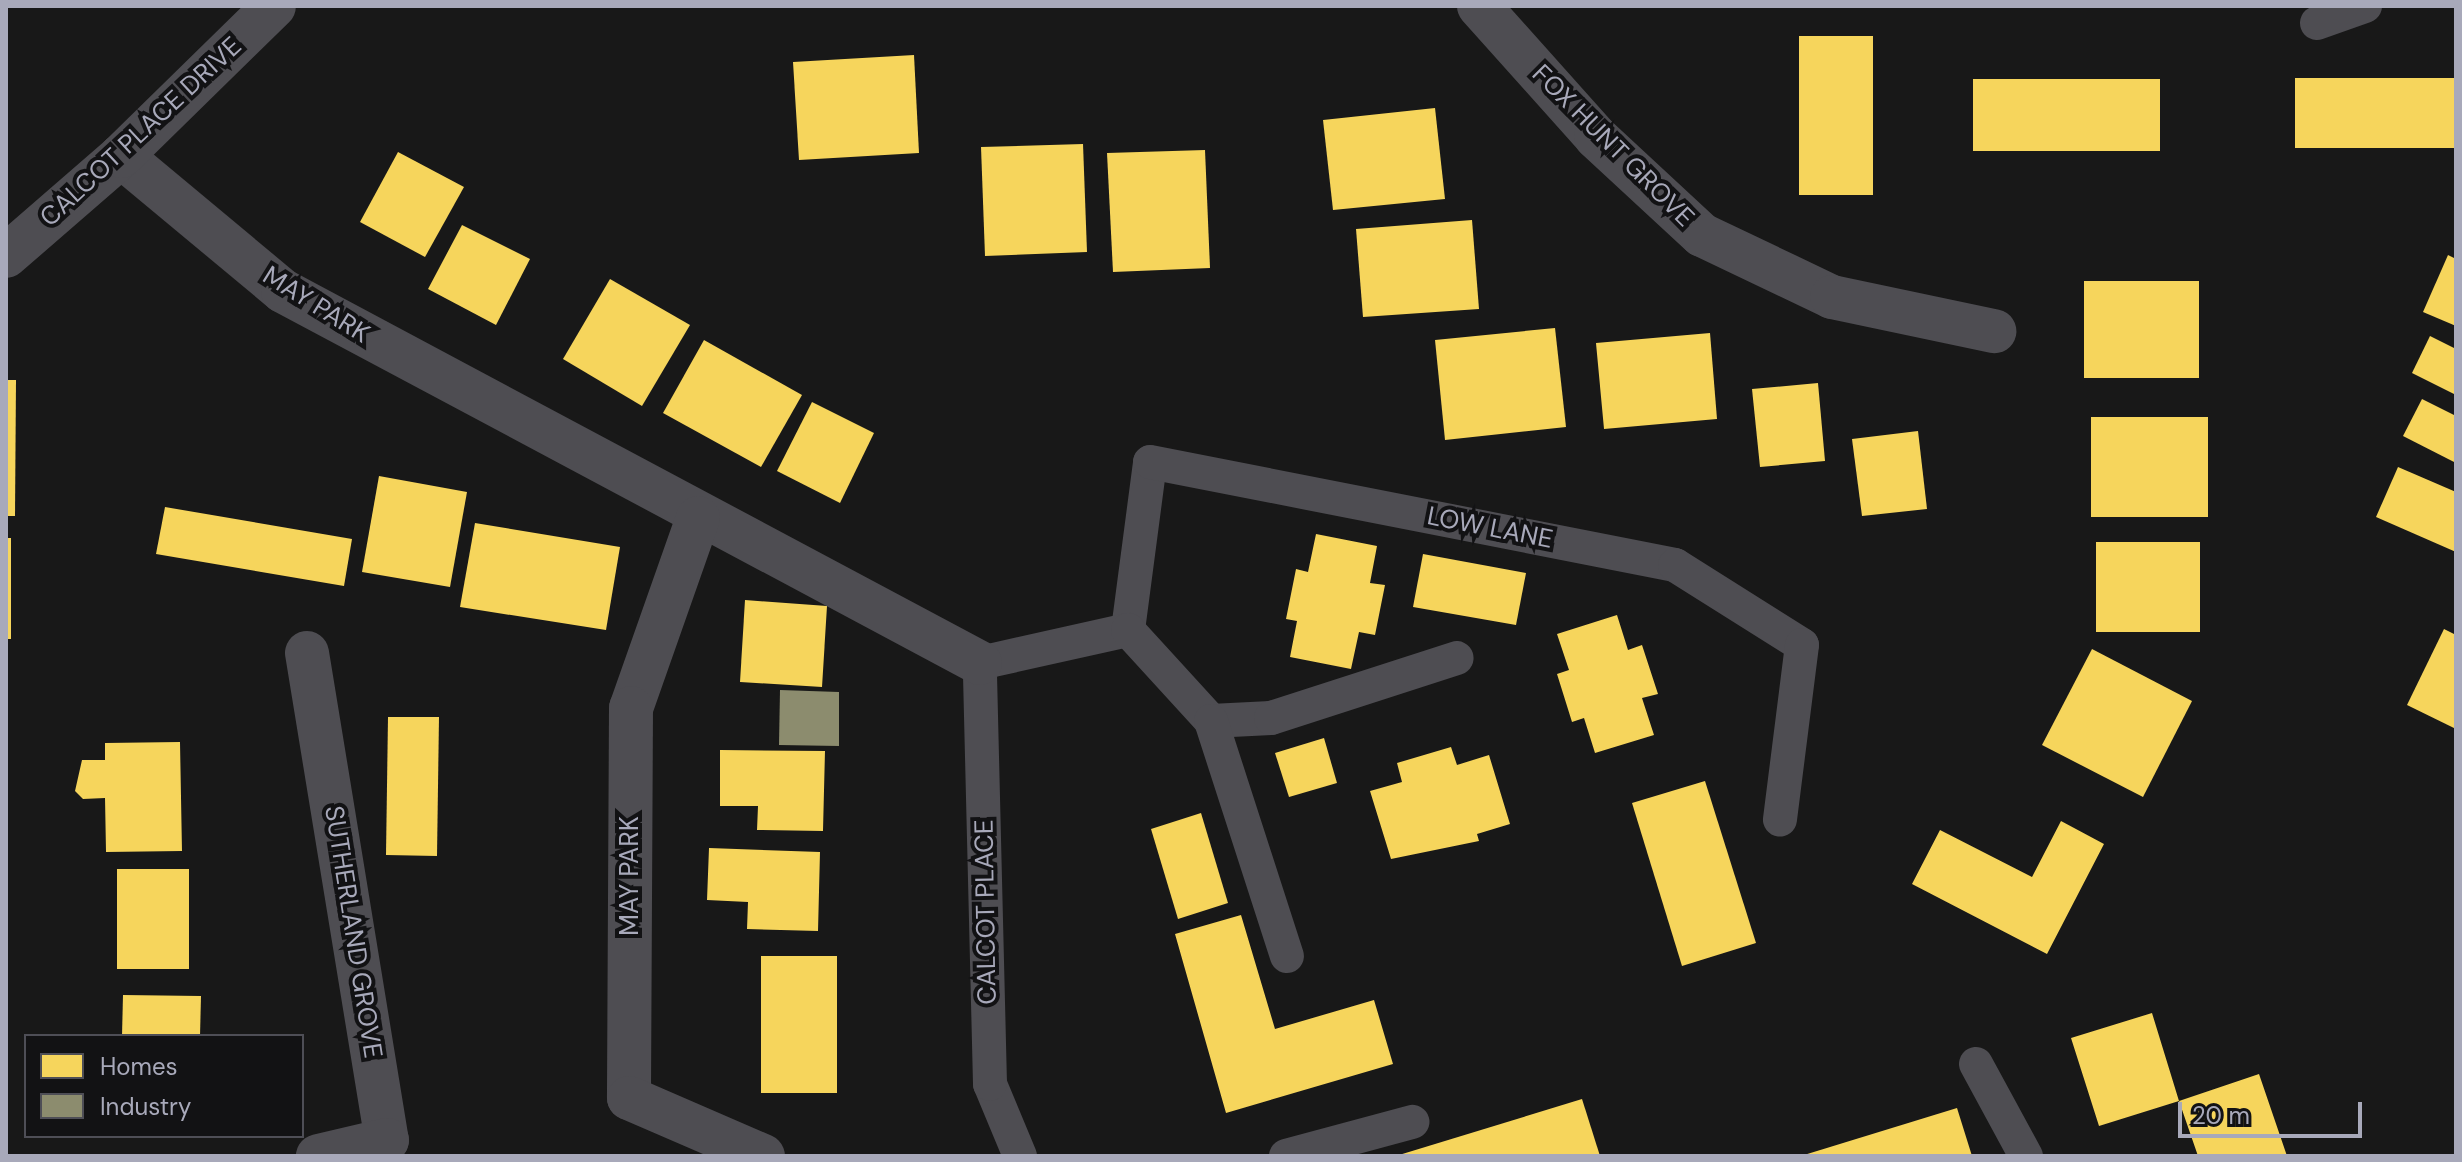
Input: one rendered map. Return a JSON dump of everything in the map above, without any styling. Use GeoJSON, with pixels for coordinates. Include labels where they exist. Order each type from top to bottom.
{"type":"FeatureCollection","features":[{"type":"Feature","properties":{"kind":"street","name":"CALCOT PLACE DRIVE"},"geometry":{"type":"LineString","coordinates":[[7,252],[121,156],[274,6]]}},
{"type":"Feature","properties":{"kind":"street","name":"FOX HUNT GROVE"},"geometry":{"type":"LineString","coordinates":[[1479,6],[1596,137],[1702,235],[1832,297],[1994,331]]}},
{"type":"Feature","properties":{"kind":"street","name":"MAY PARK"},"geometry":{"type":"LineString","coordinates":[[121,156],[283,291],[698,518],[980,663]]}},
{"type":"Feature","properties":{"kind":"street","name":"MAY PARK"},"geometry":{"type":"LineString","coordinates":[[698,518],[631,708],[629,1098],[763,1156]]}},
{"type":"Feature","properties":{"kind":"street","name":"SUTHERLAND GROVE"},"geometry":{"type":"LineString","coordinates":[[307,653],[387,1140],[318,1156]]}},
{"type":"Feature","properties":{"kind":"lane"},"geometry":{"type":"LineString","coordinates":[[2317,23],[2365,6]]}},
{"type":"Feature","properties":{"kind":"lane","name":"LOW LANE"},"geometry":{"type":"LineString","coordinates":[[1128,630],[1150,462],[1675,565],[1802,645],[1780,820]]}},
{"type":"Feature","properties":{"kind":"lane"},"geometry":{"type":"LineString","coordinates":[[980,663],[1128,630],[1211,721],[1287,956]]}},
{"type":"Feature","properties":{"kind":"lane"},"geometry":{"type":"LineString","coordinates":[[1211,721],[1271,718],[1457,658]]}},
{"type":"Feature","properties":{"kind":"lane","name":"CALCOT PLACE"},"geometry":{"type":"LineString","coordinates":[[980,663],[990,1084],[1020,1156]]}},
{"type":"Feature","properties":{"kind":"lane"},"geometry":{"type":"LineString","coordinates":[[1976,1064],[2026,1156]]}},
{"type":"Feature","properties":{"kind":"lane"},"geometry":{"type":"LineString","coordinates":[[1286,1156],[1412,1122]]}},
{"type":"Feature","properties":{"kind":"building: Homes"},"geometry":{"type":"Polygon","coordinates":[[[1799,36],[1873,36],[1873,195],[1799,195],[1799,36]]]}},
{"type":"Feature","properties":{"kind":"building: Homes"},"geometry":{"type":"Polygon","coordinates":[[[914,55],[919,153],[799,160],[793,62],[914,55]]]}},
{"type":"Feature","properties":{"kind":"building: Homes"},"geometry":{"type":"Polygon","coordinates":[[[2295,78],[2456,78],[2456,148],[2295,148],[2295,78]]]}},
{"type":"Feature","properties":{"kind":"building: Homes"},"geometry":{"type":"Polygon","coordinates":[[[1973,79],[2160,79],[2160,151],[1973,151],[1973,79]]]}},
{"type":"Feature","properties":{"kind":"building: Homes"},"geometry":{"type":"Polygon","coordinates":[[[1435,108],[1445,199],[1333,210],[1323,120],[1435,108]]]}},
{"type":"Feature","properties":{"kind":"building: Homes"},"geometry":{"type":"Polygon","coordinates":[[[1083,144],[1087,252],[985,256],[981,147],[1083,144]]]}},
{"type":"Feature","properties":{"kind":"building: Homes"},"geometry":{"type":"Polygon","coordinates":[[[1205,150],[1210,268],[1113,272],[1107,153],[1205,150]]]}},
{"type":"Feature","properties":{"kind":"building: Homes"},"geometry":{"type":"Polygon","coordinates":[[[398,152],[464,187],[425,257],[360,222],[398,152]]]}},
{"type":"Feature","properties":{"kind":"building: Homes"},"geometry":{"type":"Polygon","coordinates":[[[1472,220],[1479,309],[1363,317],[1356,229],[1472,220]]]}},
{"type":"Feature","properties":{"kind":"building: Homes"},"geometry":{"type":"Polygon","coordinates":[[[462,225],[530,259],[496,325],[428,289],[462,225]]]}},
{"type":"Feature","properties":{"kind":"building: Homes"},"geometry":{"type":"Polygon","coordinates":[[[2448,255],[2456,259],[2456,326],[2423,312],[2448,255]]]}},
{"type":"Feature","properties":{"kind":"building: Homes"},"geometry":{"type":"Polygon","coordinates":[[[610,279],[690,325],[642,406],[563,359],[610,279]]]}},
{"type":"Feature","properties":{"kind":"building: Homes"},"geometry":{"type":"Polygon","coordinates":[[[2084,281],[2199,281],[2199,378],[2084,378],[2084,281]]]}},
{"type":"Feature","properties":{"kind":"building: Homes"},"geometry":{"type":"Polygon","coordinates":[[[1555,328],[1566,427],[1445,440],[1435,340],[1555,328]]]}},
{"type":"Feature","properties":{"kind":"building: Homes"},"geometry":{"type":"Polygon","coordinates":[[[1710,333],[1717,419],[1604,429],[1596,343],[1710,333]]]}},
{"type":"Feature","properties":{"kind":"building: Homes"},"geometry":{"type":"Polygon","coordinates":[[[2430,336],[2456,349],[2456,395],[2412,373],[2430,336]]]}},
{"type":"Feature","properties":{"kind":"building: Homes"},"geometry":{"type":"Polygon","coordinates":[[[704,340],[802,395],[761,467],[663,413],[704,340]]]}},
{"type":"Feature","properties":{"kind":"building: Homes"},"geometry":{"type":"Polygon","coordinates":[[[6,380],[16,380],[15,516],[6,516],[6,380]]]}},
{"type":"Feature","properties":{"kind":"building: Homes"},"geometry":{"type":"Polygon","coordinates":[[[1818,383],[1825,461],[1760,467],[1752,389],[1818,383]]]}},
{"type":"Feature","properties":{"kind":"building: Homes"},"geometry":{"type":"Polygon","coordinates":[[[2422,399],[2456,416],[2456,463],[2403,436],[2422,399]]]}},
{"type":"Feature","properties":{"kind":"building: Homes"},"geometry":{"type":"Polygon","coordinates":[[[812,402],[874,433],[840,503],[777,471],[812,402]]]}},
{"type":"Feature","properties":{"kind":"building: Homes"},"geometry":{"type":"Polygon","coordinates":[[[2091,417],[2208,417],[2208,517],[2091,517],[2091,417]]]}},
{"type":"Feature","properties":{"kind":"building: Homes"},"geometry":{"type":"Polygon","coordinates":[[[1918,431],[1927,509],[1862,516],[1852,439],[1918,431]]]}},
{"type":"Feature","properties":{"kind":"building: Homes"},"geometry":{"type":"Polygon","coordinates":[[[2398,467],[2456,492],[2456,552],[2376,517],[2398,467]]]}},
{"type":"Feature","properties":{"kind":"building: Homes"},"geometry":{"type":"Polygon","coordinates":[[[379,476],[467,492],[450,587],[362,572],[379,476]]]}},
{"type":"Feature","properties":{"kind":"building: Homes"},"geometry":{"type":"Polygon","coordinates":[[[165,507],[352,539],[344,586],[156,554],[165,507]]]}},
{"type":"Feature","properties":{"kind":"building: Homes"},"geometry":{"type":"Polygon","coordinates":[[[475,523],[620,547],[606,630],[460,607],[475,523]]]}},
{"type":"Feature","properties":{"kind":"building: Homes"},"geometry":{"type":"Polygon","coordinates":[[[1316,534],[1377,546],[1370,583],[1385,585],[1375,635],[1359,632],[1351,669],[1290,657],[1297,621],[1286,619],[1296,569],[1308,572],[1316,534]]]}},
{"type":"Feature","properties":{"kind":"building: Homes"},"geometry":{"type":"Polygon","coordinates":[[[6,538],[11,538],[11,639],[6,639],[6,538]]]}},
{"type":"Feature","properties":{"kind":"building: Homes"},"geometry":{"type":"Polygon","coordinates":[[[2096,542],[2200,542],[2200,632],[2096,632],[2096,542]]]}},
{"type":"Feature","properties":{"kind":"building: Homes"},"geometry":{"type":"Polygon","coordinates":[[[1423,554],[1526,573],[1516,625],[1413,607],[1423,554]]]}},
{"type":"Feature","properties":{"kind":"building: Homes"},"geometry":{"type":"Polygon","coordinates":[[[745,600],[827,606],[822,687],[740,682],[745,600]]]}},
{"type":"Feature","properties":{"kind":"building: Homes"},"geometry":{"type":"Polygon","coordinates":[[[1617,615],[1628,650],[1642,645],[1658,694],[1642,698],[1654,735],[1595,753],[1584,718],[1572,722],[1557,674],[1569,670],[1557,634],[1617,615]]]}},
{"type":"Feature","properties":{"kind":"building: Homes"},"geometry":{"type":"Polygon","coordinates":[[[2444,629],[2456,635],[2456,729],[2407,705],[2444,629]]]}},
{"type":"Feature","properties":{"kind":"building: Homes"},"geometry":{"type":"Polygon","coordinates":[[[2092,649],[2192,701],[2143,797],[2042,745],[2092,649]]]}},
{"type":"Feature","properties":{"kind":"building: Homes"},"geometry":{"type":"Polygon","coordinates":[[[388,717],[439,717],[437,856],[386,855],[388,717]]]}},
{"type":"Feature","properties":{"kind":"building: Homes"},"geometry":{"type":"Polygon","coordinates":[[[1324,738],[1337,783],[1289,797],[1275,753],[1324,738]]]}},
{"type":"Feature","properties":{"kind":"building: Homes"},"geometry":{"type":"Polygon","coordinates":[[[180,742],[182,851],[106,852],[105,798],[83,799],[75,791],[82,760],[105,760],[105,743],[180,742]]]}},
{"type":"Feature","properties":{"kind":"building: Homes"},"geometry":{"type":"Polygon","coordinates":[[[1451,747],[1457,765],[1489,755],[1510,824],[1477,834],[1479,841],[1391,859],[1370,791],[1402,782],[1397,763],[1451,747]]]}},
{"type":"Feature","properties":{"kind":"building: Homes"},"geometry":{"type":"Polygon","coordinates":[[[720,750],[825,751],[823,831],[757,830],[758,806],[720,806],[720,750]]]}},
{"type":"Feature","properties":{"kind":"building: Homes"},"geometry":{"type":"Polygon","coordinates":[[[1705,781],[1756,943],[1682,966],[1632,803],[1705,781]]]}},
{"type":"Feature","properties":{"kind":"building: Homes"},"geometry":{"type":"Polygon","coordinates":[[[1201,813],[1228,903],[1178,919],[1151,829],[1201,813]]]}},
{"type":"Feature","properties":{"kind":"building: Homes"},"geometry":{"type":"Polygon","coordinates":[[[2061,821],[2104,844],[2047,954],[1912,884],[1940,830],[2032,877],[2061,821]]]}},
{"type":"Feature","properties":{"kind":"building: Homes"},"geometry":{"type":"Polygon","coordinates":[[[709,848],[820,852],[818,931],[747,929],[748,902],[707,900],[709,848]]]}},
{"type":"Feature","properties":{"kind":"building: Homes"},"geometry":{"type":"Polygon","coordinates":[[[117,869],[189,869],[189,969],[117,969],[117,869]]]}},
{"type":"Feature","properties":{"kind":"building: Homes"},"geometry":{"type":"Polygon","coordinates":[[[1241,915],[1275,1029],[1374,1000],[1393,1064],[1226,1113],[1175,934],[1241,915]]]}},
{"type":"Feature","properties":{"kind":"building: Homes"},"geometry":{"type":"Polygon","coordinates":[[[761,956],[837,956],[837,1093],[761,1093],[761,956]]]}},
{"type":"Feature","properties":{"kind":"building: Homes"},"geometry":{"type":"Polygon","coordinates":[[[123,995],[201,996],[200,1034],[122,1034],[123,995]]]}},
{"type":"Feature","properties":{"kind":"building: Homes"},"geometry":{"type":"Polygon","coordinates":[[[2152,1013],[2179,1101],[2099,1126],[2071,1038],[2152,1013]]]}},
{"type":"Feature","properties":{"kind":"building: Homes"},"geometry":{"type":"Polygon","coordinates":[[[2259,1074],[2287,1156],[2198,1156],[2179,1101],[2259,1074]]]}},
{"type":"Feature","properties":{"kind":"building: Homes"},"geometry":{"type":"Polygon","coordinates":[[[1582,1099],[1600,1156],[1399,1156],[1399,1155],[1582,1099]]]}},
{"type":"Feature","properties":{"kind":"building: Homes"},"geometry":{"type":"Polygon","coordinates":[[[1957,1108],[1972,1156],[1804,1156],[1804,1155],[1957,1108]]]}},
{"type":"Feature","properties":{"kind":"building: Industry"},"geometry":{"type":"Polygon","coordinates":[[[780,690],[839,692],[839,746],[779,745],[780,690]]]}}]}
